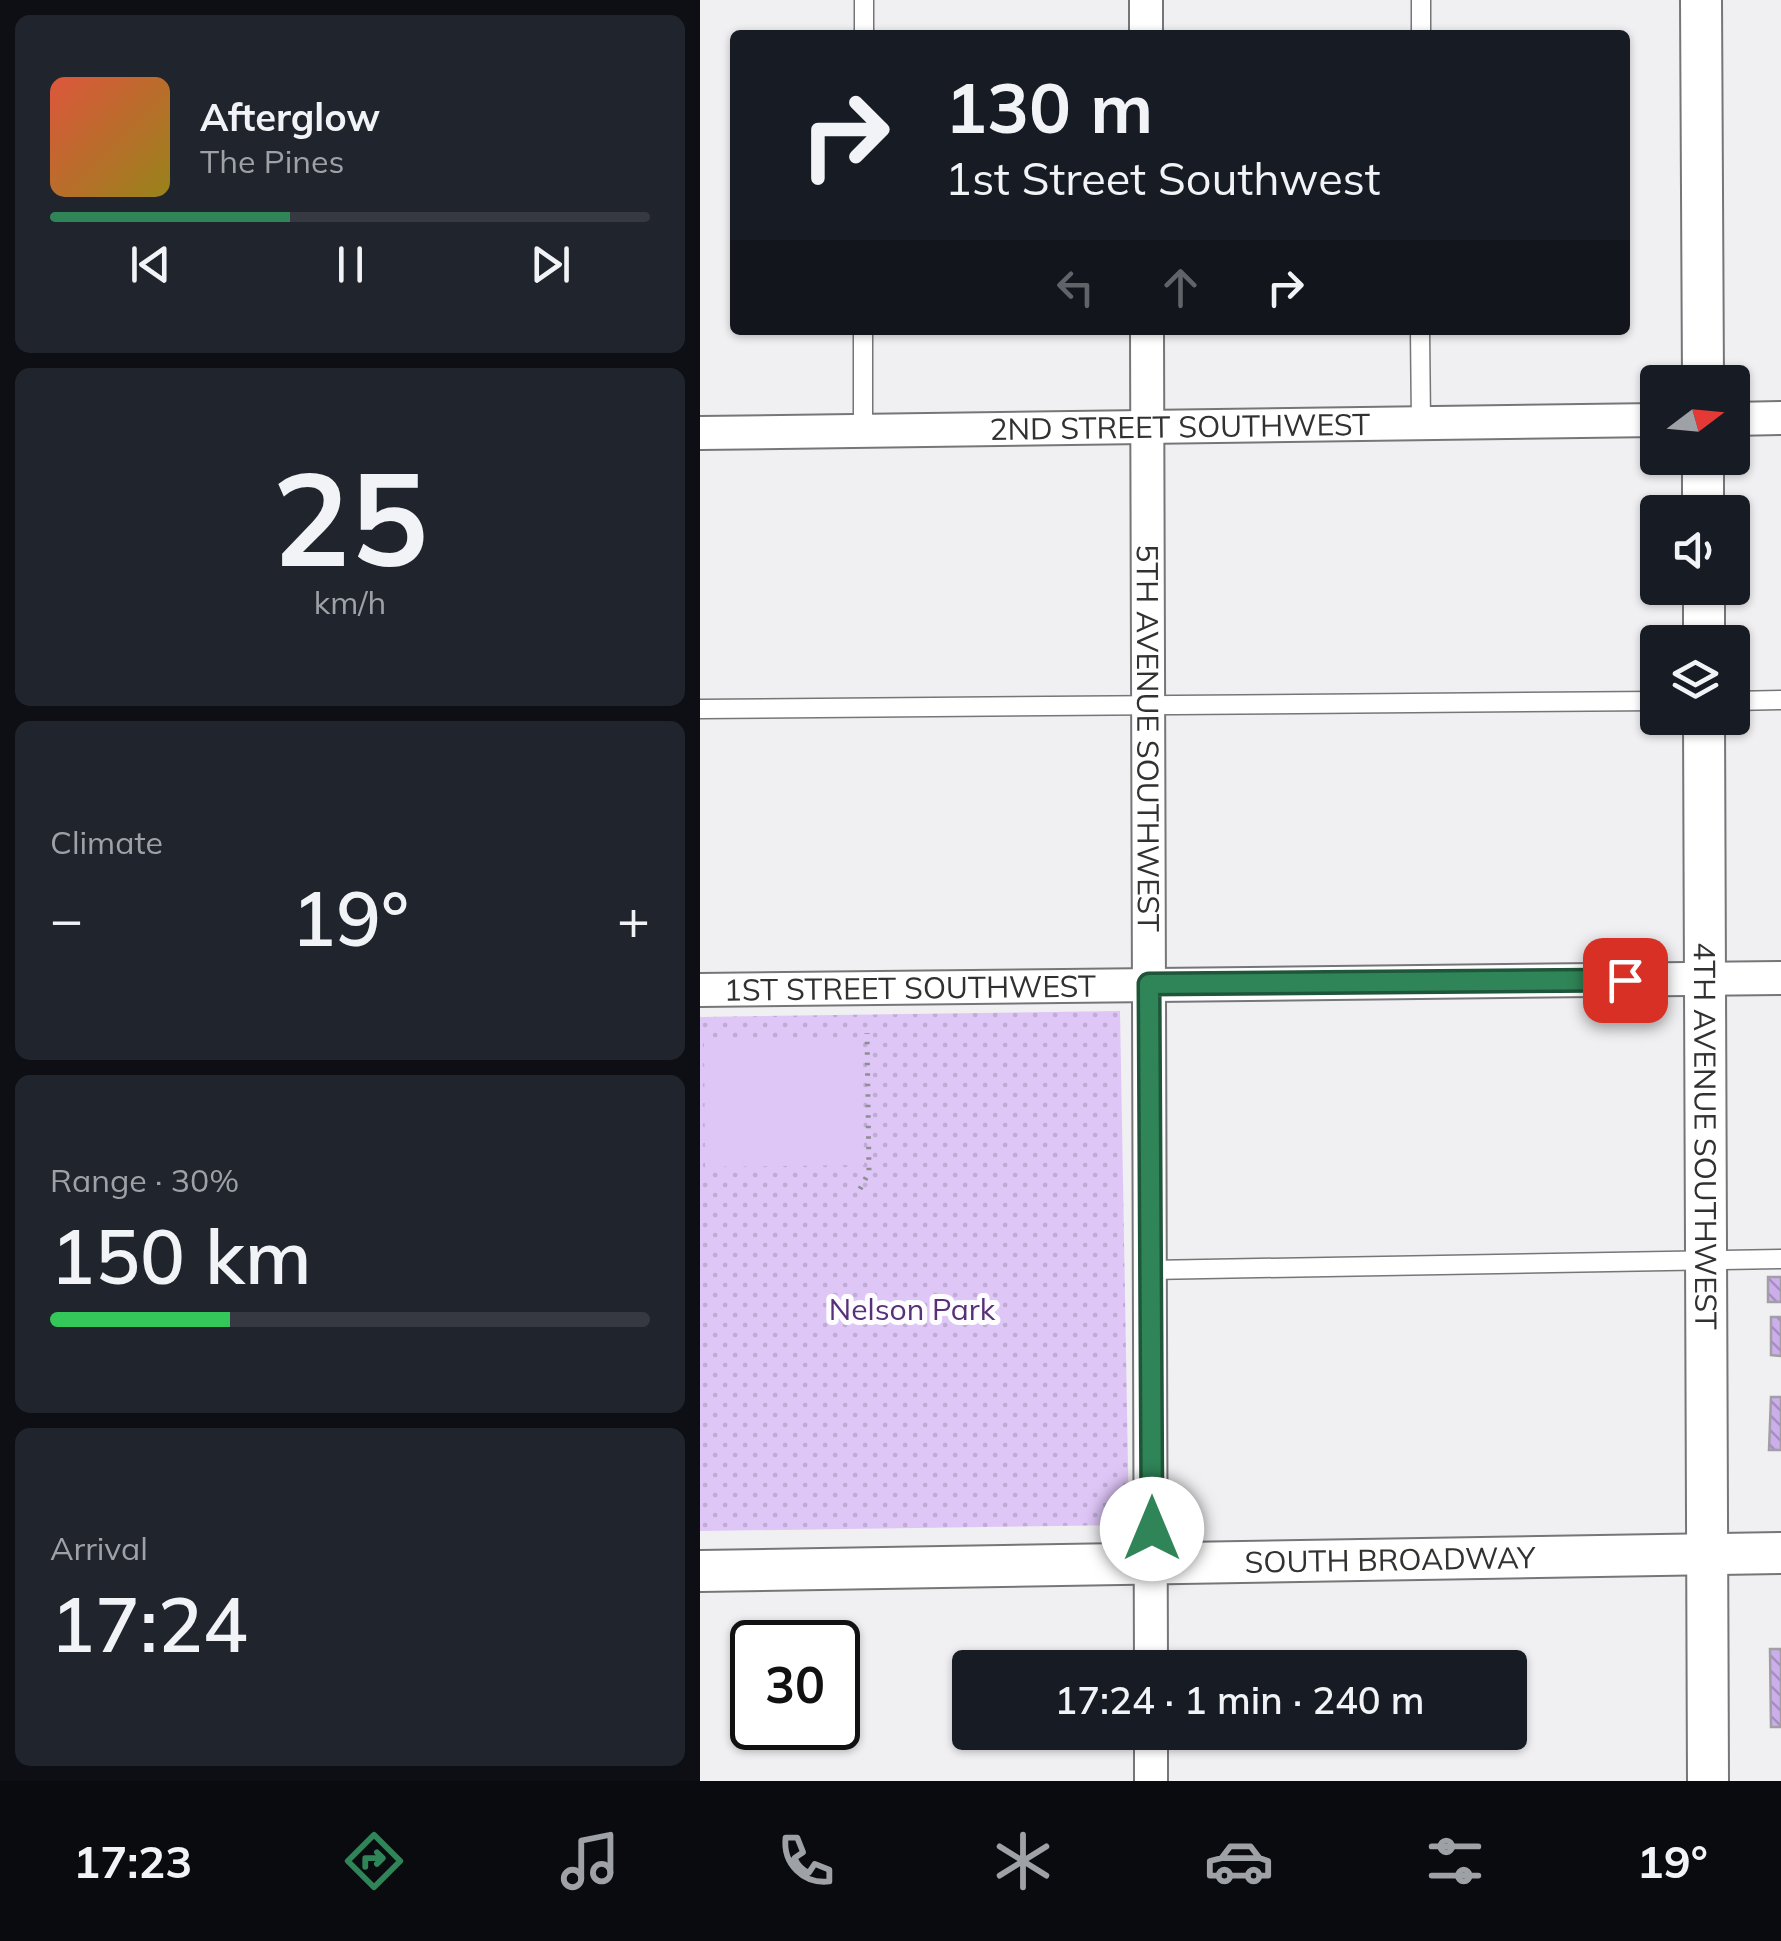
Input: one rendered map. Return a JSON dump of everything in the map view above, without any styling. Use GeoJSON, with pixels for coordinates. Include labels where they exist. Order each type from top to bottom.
{"type":"FeatureCollection","features":[{"type":"Feature","properties":{"kind":"street"},"geometry":{"type":"LineString","coordinates":[[1146,0],[1146,30]]}},
{"type":"Feature","properties":{"kind":"street"},"geometry":{"type":"LineString","coordinates":[[1701,0],[1703,365]]}},
{"type":"Feature","properties":{"kind":"street","name":"5TH AVENUE SOUTHWEST"},"geometry":{"type":"LineString","coordinates":[[1147,335],[1152,1650]]}},
{"type":"Feature","properties":{"kind":"street"},"geometry":{"type":"LineString","coordinates":[[1750,419],[1781,418]]}},
{"type":"Feature","properties":{"kind":"street","name":"2ND STREET SOUTHWEST"},"geometry":{"type":"LineString","coordinates":[[700,433],[1640,420]]}},
{"type":"Feature","properties":{"kind":"street","name":"4TH AVENUE SOUTHWEST"},"geometry":{"type":"LineString","coordinates":[[1704,735],[1708,1781]]}},
{"type":"Feature","properties":{"kind":"street","name":"1ST STREET SOUTHWEST"},"geometry":{"type":"LineString","coordinates":[[700,990],[1781,978]]}},
{"type":"Feature","properties":{"kind":"street","name":"SOUTH BROADWAY"},"geometry":{"type":"LineString","coordinates":[[700,1571],[1781,1554]]}},
{"type":"Feature","properties":{"kind":"street"},"geometry":{"type":"LineString","coordinates":[[1151,1750],[1151,1781]]}},
{"type":"Feature","properties":{"kind":"lane"},"geometry":{"type":"LineString","coordinates":[[864,0],[864,30]]}},
{"type":"Feature","properties":{"kind":"lane"},"geometry":{"type":"LineString","coordinates":[[1421,0],[1421,30]]}},
{"type":"Feature","properties":{"kind":"lane"},"geometry":{"type":"LineString","coordinates":[[862,335],[862,431]]}},
{"type":"Feature","properties":{"kind":"lane"},"geometry":{"type":"LineString","coordinates":[[1420,335],[1420,423]]}},
{"type":"Feature","properties":{"kind":"lane"},"geometry":{"type":"LineString","coordinates":[[1750,700],[1781,700]]}},
{"type":"Feature","properties":{"kind":"lane"},"geometry":{"type":"LineString","coordinates":[[700,709],[1640,701]]}},
{"type":"Feature","properties":{"kind":"lane"},"geometry":{"type":"LineString","coordinates":[[1150,1270],[1781,1259]]}},
{"type":"Feature","properties":{"kind":"path"},"geometry":{"type":"LineString","coordinates":[[860,1189],[869,1172],[867,1033]]}},
{"type":"Feature","properties":{"kind":"green space","name":"Nelson Park"},"geometry":{"type":"Polygon","coordinates":[[[1120,1011],[1129,1525],[700,1531],[700,1017],[1120,1011]]]}},
{"type":"Feature","properties":{"kind":"green space"},"geometry":{"type":"Polygon","coordinates":[[[863,1041],[864,1165],[705,1167],[704,1042],[863,1041]]]}},
{"type":"Feature","properties":{"kind":"building"},"geometry":{"type":"Polygon","coordinates":[[[1768,1277],[1781,1277],[1781,1302],[1768,1302],[1768,1277]]]}},
{"type":"Feature","properties":{"kind":"building"},"geometry":{"type":"Polygon","coordinates":[[[1771,1317],[1781,1317],[1781,1356],[1771,1355],[1771,1317]]]}},
{"type":"Feature","properties":{"kind":"building"},"geometry":{"type":"Polygon","coordinates":[[[1771,1397],[1781,1397],[1781,1450],[1769,1450],[1771,1397]]]}},
{"type":"Feature","properties":{"kind":"building"},"geometry":{"type":"Polygon","coordinates":[[[1770,1649],[1781,1649],[1781,1727],[1771,1727],[1770,1649]]]}},
{"type":"Feature","properties":{"kind":"route"},"geometry":{"type":"LineString","coordinates":[[1152,1529],[1149,984],[1625,980]]}}]}
